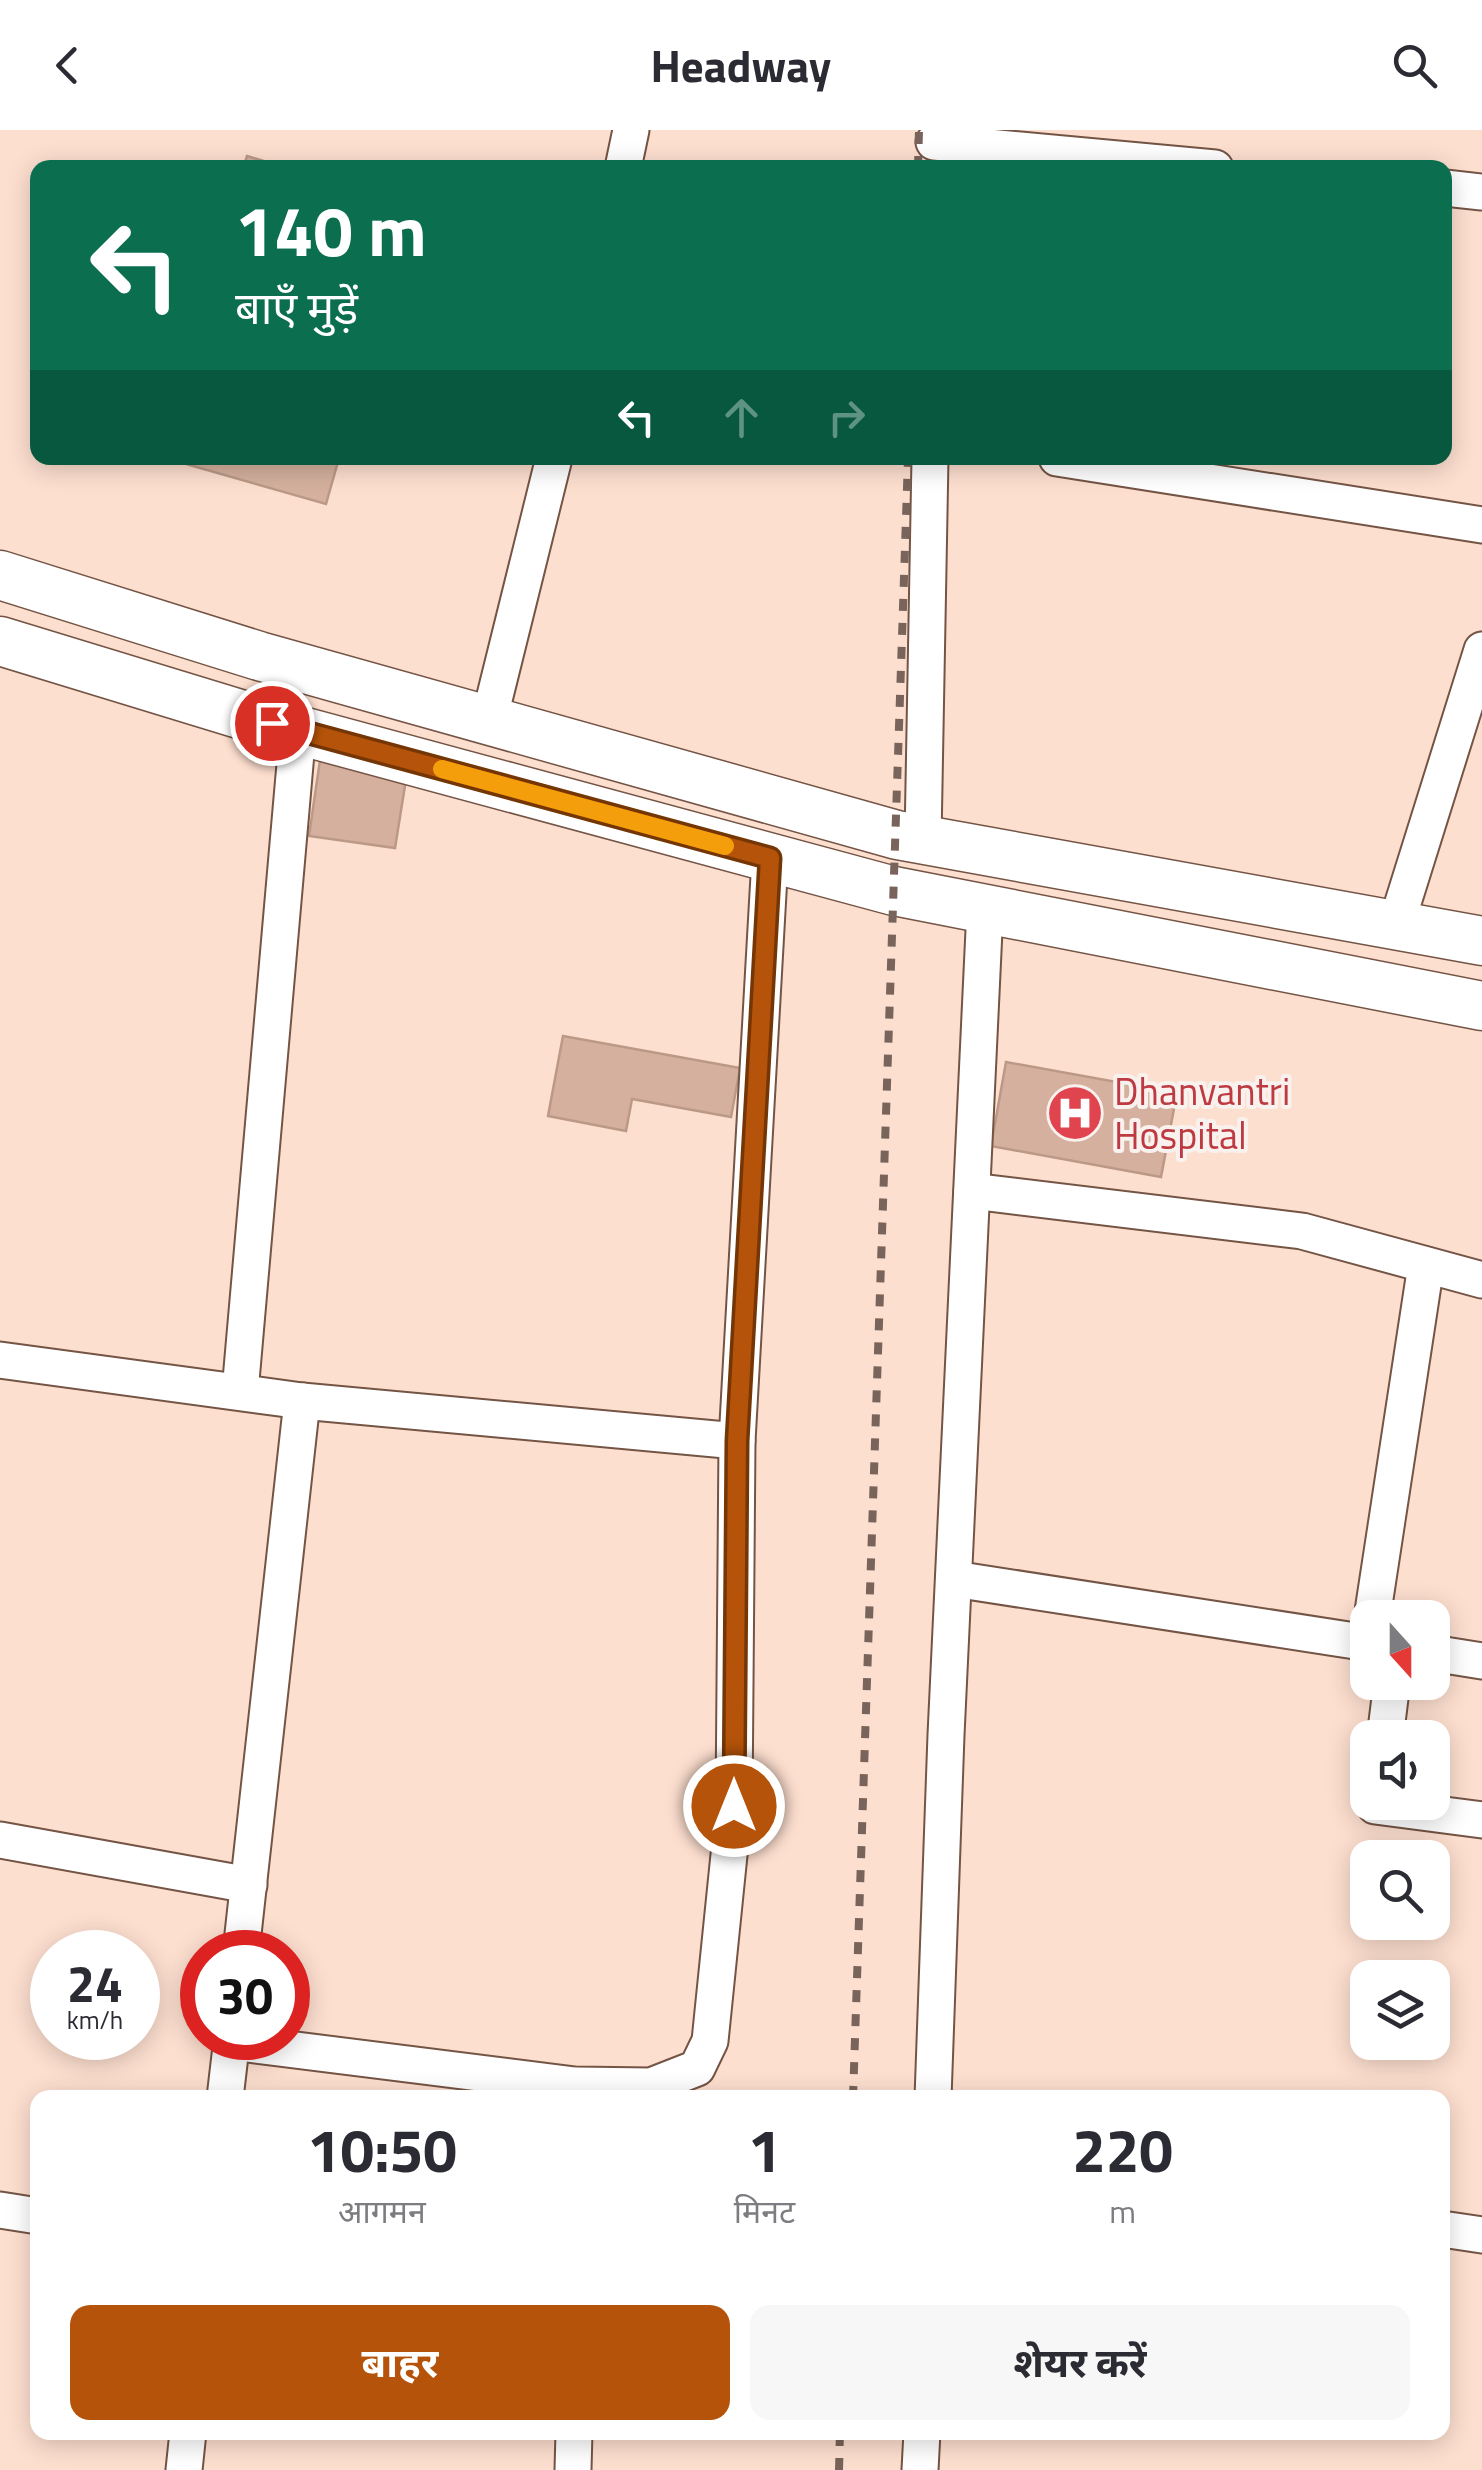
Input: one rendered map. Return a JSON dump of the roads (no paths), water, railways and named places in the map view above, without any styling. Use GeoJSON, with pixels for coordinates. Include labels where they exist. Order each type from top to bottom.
{"type":"FeatureCollection","features":[{"type":"Feature","properties":{"kind":"main road"},"geometry":{"type":"LineString","coordinates":[[0,575],[259,656],[896,835],[1482,941]]}},
{"type":"Feature","properties":{"kind":"main road"},"geometry":{"type":"LineString","coordinates":[[0,642],[298,730],[894,891],[1482,1006]]}},
{"type":"Feature","properties":{"kind":"street"},"geometry":{"type":"LineString","coordinates":[[625,160],[631,130]]}},
{"type":"Feature","properties":{"kind":"street"},"geometry":{"type":"LineString","coordinates":[[934,147],[1108,160]]}},
{"type":"Feature","properties":{"kind":"street"},"geometry":{"type":"LineString","coordinates":[[1452,189],[1482,192]]}},
{"type":"Feature","properties":{"kind":"street"},"geometry":{"type":"LineString","coordinates":[[490,720],[552,465]]}},
{"type":"Feature","properties":{"kind":"street"},"geometry":{"type":"LineString","coordinates":[[923,839],[930,465]]}},
{"type":"Feature","properties":{"kind":"street"},"geometry":{"type":"LineString","coordinates":[[1101,465],[1482,525]]}},
{"type":"Feature","properties":{"kind":"street"},"geometry":{"type":"LineString","coordinates":[[1396,925],[1482,650]]}},
{"type":"Feature","properties":{"kind":"street"},"geometry":{"type":"LineString","coordinates":[[240,1392],[298,730]]}},
{"type":"Feature","properties":{"kind":"street"},"geometry":{"type":"LineString","coordinates":[[590,2090],[672,2081],[698,2068],[710,2041],[734,1806],[737,1441],[770,858]]}},
{"type":"Feature","properties":{"kind":"street"},"geometry":{"type":"LineString","coordinates":[[933,2090],[985,909]]}},
{"type":"Feature","properties":{"kind":"street"},"geometry":{"type":"LineString","coordinates":[[972,1192],[1302,1231],[1482,1280]]}},
{"type":"Feature","properties":{"kind":"street"},"geometry":{"type":"LineString","coordinates":[[1375,1600],[1426,1265]]}},
{"type":"Feature","properties":{"kind":"street"},"geometry":{"type":"LineString","coordinates":[[0,1360],[302,1400],[737,1441]]}},
{"type":"Feature","properties":{"kind":"street"},"geometry":{"type":"LineString","coordinates":[[244,1930],[302,1400]]}},
{"type":"Feature","properties":{"kind":"street"},"geometry":{"type":"LineString","coordinates":[[954,1578],[1350,1640]]}},
{"type":"Feature","properties":{"kind":"street"},"geometry":{"type":"LineString","coordinates":[[1450,1656],[1482,1661]]}},
{"type":"Feature","properties":{"kind":"street"},"geometry":{"type":"LineString","coordinates":[[1450,1816],[1482,1820]]}},
{"type":"Feature","properties":{"kind":"street"},"geometry":{"type":"LineString","coordinates":[[0,1840],[249,1885]]}},
{"type":"Feature","properties":{"kind":"street"},"geometry":{"type":"LineString","coordinates":[[310,2052],[568,2090]]}},
{"type":"Feature","properties":{"kind":"street"},"geometry":{"type":"LineString","coordinates":[[227,2090],[230,2060]]}},
{"type":"Feature","properties":{"kind":"street"},"geometry":{"type":"LineString","coordinates":[[0,2210],[30,2215]]}},
{"type":"Feature","properties":{"kind":"street"},"geometry":{"type":"LineString","coordinates":[[1450,2230],[1482,2235]]}},
{"type":"Feature","properties":{"kind":"street"},"geometry":{"type":"LineString","coordinates":[[184,2470],[187,2440]]}},
{"type":"Feature","properties":{"kind":"street"},"geometry":{"type":"LineString","coordinates":[[573,2470],[574,2440]]}},
{"type":"Feature","properties":{"kind":"street"},"geometry":{"type":"LineString","coordinates":[[920,2470],[922,2440]]}},
{"type":"Feature","properties":{"kind":"railway"},"geometry":{"type":"LineString","coordinates":[[918,160],[919,130]]}},
{"type":"Feature","properties":{"kind":"railway"},"geometry":{"type":"LineString","coordinates":[[853,2090],[908,465]]}},
{"type":"Feature","properties":{"kind":"railway"},"geometry":{"type":"LineString","coordinates":[[839,2470],[840,2440]]}},
{"type":"Feature","properties":{"kind":"place","name":"Dhanvantri Hospital"},"geometry":{"type":"Point","coordinates":[1075,1113]}}]}
